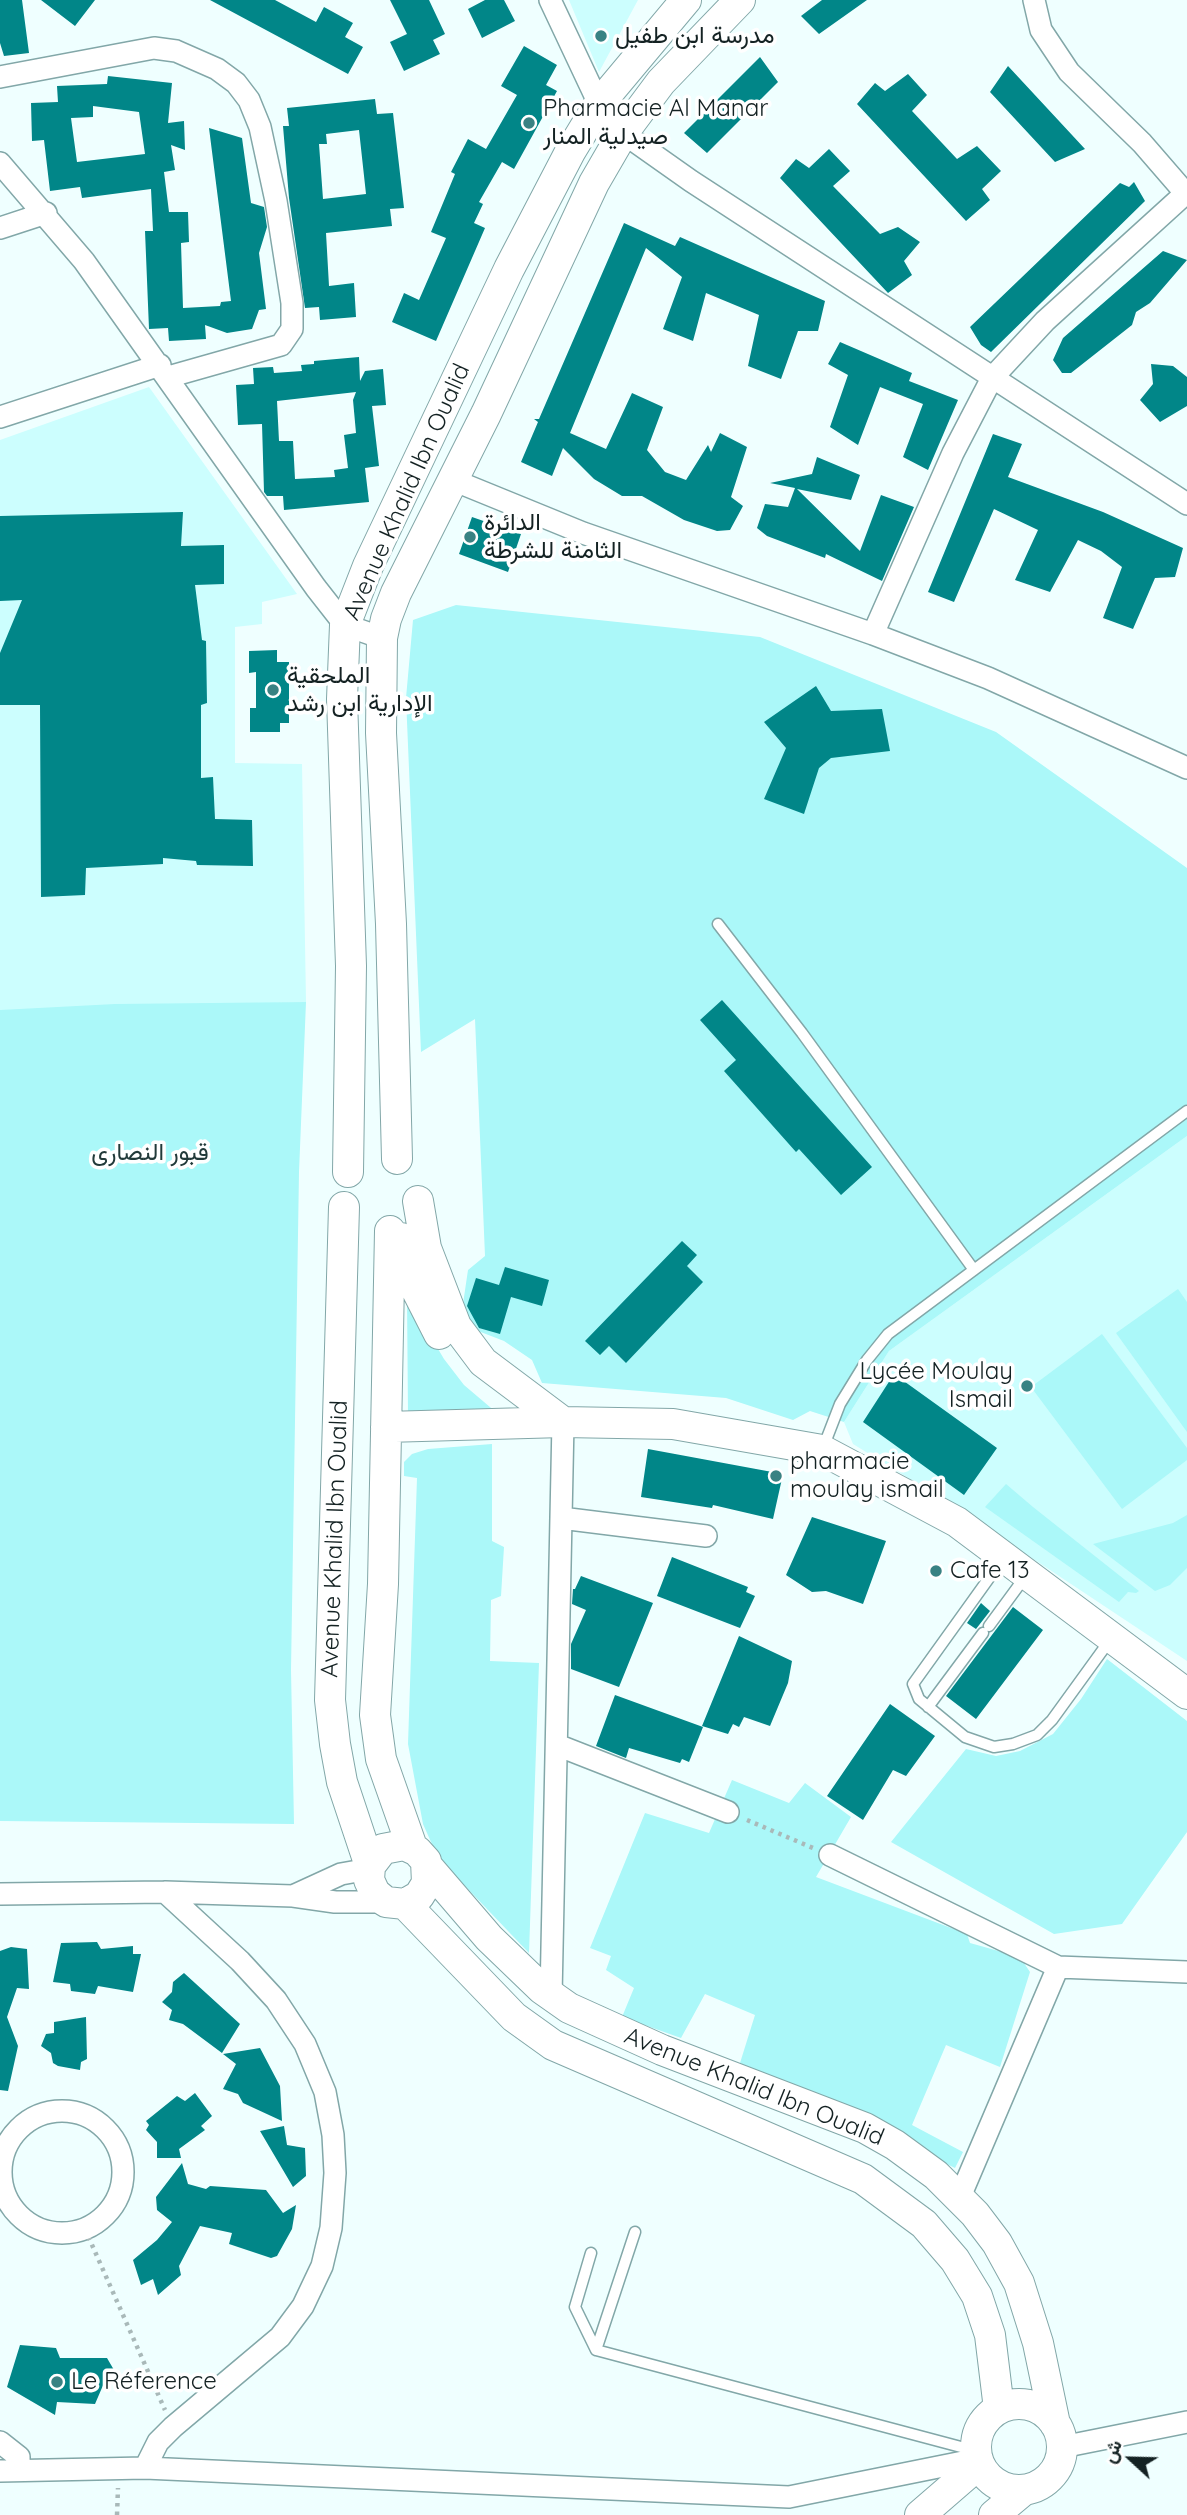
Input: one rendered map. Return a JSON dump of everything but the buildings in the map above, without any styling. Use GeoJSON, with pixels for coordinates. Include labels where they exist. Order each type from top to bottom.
{"type":"FeatureCollection","features":[{"type":"Feature","properties":{"kind":"main road","name":"Avenue Khalid Ibn Oualid"},"geometry":{"type":"LineString","coordinates":[[348,1172],[351,966],[342,699],[345,625],[368,566],[509,270],[570,152],[599,104],[686,0]]}},
{"type":"Feature","properties":{"kind":"main road","name":"Avenue Khalid Ibn Oualid"},"geometry":{"type":"LineString","coordinates":[[397,1159],[391,924],[381,733],[382,638],[396,593],[453,480],[568,233],[623,133],[661,82],[740,0]]}},
{"type":"Feature","properties":{"kind":"main road"},"geometry":{"type":"LineString","coordinates":[[418,1201],[409,1220],[395,1229],[379,1233],[357,1226],[344,1207],[341,1195],[348,1172],[355,1164],[376,1155],[397,1159],[415,1177],[426,1248],[456,1326],[489,1367],[553,1423]]}},
{"type":"Feature","properties":{"kind":"main road","name":"Avenue Khalid Ibn Oualid"},"geometry":{"type":"LineString","coordinates":[[344,1207],[330,1700],[342,1782],[370,1868]]}},
{"type":"Feature","properties":{"kind":"main road","name":"Avenue Khalid Ibn Oualid"},"geometry":{"type":"LineString","coordinates":[[395,1229],[386,1427],[383,1584],[375,1715],[381,1759],[420,1857],[489,1938],[551,1996],[588,2018],[640,2041],[864,2128],[895,2145],[936,2175],[997,2243],[1019,2283],[1038,2343],[1058,2435]]}},
{"type":"Feature","properties":{"kind":"main road"},"geometry":{"type":"LineString","coordinates":[[395,1229],[411,1279],[452,1356],[479,1387],[553,1423]]}},
{"type":"Feature","properties":{"kind":"main road"},"geometry":{"type":"LineString","coordinates":[[386,1427],[553,1423],[673,1424],[822,1450],[926,1504],[1015,1566],[1187,1694]]}},
{"type":"Feature","properties":{"kind":"main road"},"geometry":{"type":"LineString","coordinates":[[390,1846],[420,1857],[424,1891],[395,1903],[372,1887],[370,1868],[377,1854],[390,1846]]}},
{"type":"Feature","properties":{"kind":"main road","name":"Avenue Khalid Ibn Oualid"},"geometry":{"type":"LineString","coordinates":[[395,1903],[514,2017],[543,2038],[582,2058],[863,2179],[925,2224],[955,2260],[977,2296],[990,2335],[999,2409]]}},
{"type":"Feature","properties":{"kind":"main road"},"geometry":{"type":"LineString","coordinates":[[920,2515],[978,2458],[984,2423],[999,2409],[1024,2405],[1036,2408],[1058,2435],[1061,2457],[1051,2476],[1024,2490],[1013,2490],[993,2482],[978,2458]]}},
{"type":"Feature","properties":{"kind":"main road"},"geometry":{"type":"LineString","coordinates":[[995,2515],[1024,2490]]}},
{"type":"Feature","properties":{"kind":"street"},"geometry":{"type":"LineString","coordinates":[[550,0],[599,104],[623,133],[1187,504]]}},
{"type":"Feature","properties":{"kind":"street"},"geometry":{"type":"LineString","coordinates":[[873,634],[953,453],[992,378],[1054,312],[1186,194],[1142,143],[1069,72],[1041,30],[1034,0]]}},
{"type":"Feature","properties":{"kind":"street"},"geometry":{"type":"LineString","coordinates":[[0,76],[153,48],[176,51],[217,69],[236,83],[249,100],[260,127],[276,201],[292,303],[292,329],[281,345],[164,371],[0,417]]}},
{"type":"Feature","properties":{"kind":"street"},"geometry":{"type":"LineString","coordinates":[[0,163],[46,212],[164,371],[316,588],[345,625],[382,638]]}},
{"type":"Feature","properties":{"kind":"street"},"geometry":{"type":"LineString","coordinates":[[0,228],[46,212]]}},
{"type":"Feature","properties":{"kind":"street"},"geometry":{"type":"LineString","coordinates":[[453,480],[583,533],[873,634],[999,683],[1187,768]]}},
{"type":"Feature","properties":{"kind":"street"},"geometry":{"type":"LineString","coordinates":[[551,1996],[561,1518],[553,1423]]}},
{"type":"Feature","properties":{"kind":"street"},"geometry":{"type":"LineString","coordinates":[[561,1518],[706,1536]]}},
{"type":"Feature","properties":{"kind":"street"},"geometry":{"type":"LineString","coordinates":[[556,1745],[729,1812]]}},
{"type":"Feature","properties":{"kind":"street"},"geometry":{"type":"LineString","coordinates":[[830,1855],[1058,1967],[1187,1972]]}},
{"type":"Feature","properties":{"kind":"street"},"geometry":{"type":"LineString","coordinates":[[293,1896],[341,1874],[370,1868]]}},
{"type":"Feature","properties":{"kind":"street"},"geometry":{"type":"LineString","coordinates":[[0,1894],[165,1892],[293,1896],[335,1902],[395,1903]]}},
{"type":"Feature","properties":{"kind":"street"},"geometry":{"type":"LineString","coordinates":[[145,2468],[158,2442],[280,2337],[303,2306],[322,2266],[331,2228],[335,2174],[333,2135],[325,2092],[305,2044],[276,2000],[240,1961],[165,1892]]}},
{"type":"Feature","properties":{"kind":"street"},"geometry":{"type":"LineString","coordinates":[[959,2199],[1058,1967]]}},
{"type":"Feature","properties":{"kind":"street"},"geometry":{"type":"LineString","coordinates":[[64,2110],[88,2115],[107,2129],[120,2149],[124,2173],[119,2196],[105,2216],[85,2229],[65,2234],[45,2231],[27,2222],[12,2208],[3,2190],[0,2169],[6,2146],[20,2126],[41,2114],[64,2110]]}},
{"type":"Feature","properties":{"kind":"street"},"geometry":{"type":"LineString","coordinates":[[1058,2435],[1187,2422]]}},
{"type":"Feature","properties":{"kind":"street"},"geometry":{"type":"LineString","coordinates":[[0,2442],[19,2457],[9,2470]]}},
{"type":"Feature","properties":{"kind":"street"},"geometry":{"type":"LineString","coordinates":[[9,2470],[145,2468],[789,2497],[978,2458]]}},
{"type":"Feature","properties":{"kind":"lane"},"geometry":{"type":"LineString","coordinates":[[718,924],[802,1032],[974,1270]]}},
{"type":"Feature","properties":{"kind":"lane"},"geometry":{"type":"LineString","coordinates":[[822,1450],[841,1404],[867,1360],[888,1334],[1187,1111]]}},
{"type":"Feature","properties":{"kind":"lane"},"geometry":{"type":"LineString","coordinates":[[928,1707],[986,1630],[1015,1566]]}},
{"type":"Feature","properties":{"kind":"lane"},"geometry":{"type":"LineString","coordinates":[[1015,1566],[914,1679],[915,1695],[928,1707],[978,1744],[994,1747],[1013,1744],[1037,1735],[1052,1720],[1111,1639]]}},
{"type":"Feature","properties":{"kind":"lane"},"geometry":{"type":"LineString","coordinates":[[596,2350],[635,2232]]}},
{"type":"Feature","properties":{"kind":"lane"},"geometry":{"type":"LineString","coordinates":[[591,2253],[575,2307],[596,2350],[978,2458]]}},
{"type":"Feature","properties":{"kind":"path"},"geometry":{"type":"LineString","coordinates":[[729,1812],[830,1855]]}},
{"type":"Feature","properties":{"kind":"path"},"geometry":{"type":"LineString","coordinates":[[85,2229],[173,2427]]}},
{"type":"Feature","properties":{"kind":"path"},"geometry":{"type":"LineString","coordinates":[[117,2515],[118,2485]]}},
{"type":"Feature","properties":{"kind":"shaded area","name":"مدرسة ابن طفيل"},"geometry":{"type":"Polygon","coordinates":[[[569,0],[638,0],[599,72],[569,0]]]}},
{"type":"Feature","properties":{"kind":"shaded area"},"geometry":{"type":"Polygon","coordinates":[[[149,387],[297,594],[262,602],[262,624],[235,627],[235,763],[302,764],[306,1002],[0,1012],[0,440],[149,387]]]}},
{"type":"Feature","properties":{"kind":"shaded area","name":"Lycée Moulay Ismail"},"geometry":{"type":"Polygon","coordinates":[[[1187,1136],[1187,1661],[946,1501],[853,1444],[844,1422],[889,1351],[1187,1136]]]}},
{"type":"Feature","properties":{"kind":"green space"},"geometry":{"type":"Polygon","coordinates":[[[456,605],[760,637],[996,732],[1187,868],[1187,1136],[889,1351],[844,1422],[810,1411],[793,1420],[726,1398],[542,1383],[532,1360],[504,1341],[460,1324],[468,1270],[485,1256],[475,1019],[421,1052],[406,698],[413,620],[456,605]]]}},
{"type":"Feature","properties":{"kind":"green space","name":"قبور النصارى"},"geometry":{"type":"Polygon","coordinates":[[[306,1002],[299,1172],[291,1670],[294,1824],[0,1821],[0,1010],[115,1004],[306,1002]]]}},
{"type":"Feature","properties":{"kind":"green space"},"geometry":{"type":"Polygon","coordinates":[[[1178,1289],[1187,1302],[1187,1432],[1116,1333],[1178,1289]]]}},
{"type":"Feature","properties":{"kind":"green space"},"geometry":{"type":"Polygon","coordinates":[[[407,1297],[444,1359],[464,1385],[497,1413],[408,1415],[407,1297]]]}},
{"type":"Feature","properties":{"kind":"green space"},"geometry":{"type":"Polygon","coordinates":[[[1102,1334],[1187,1448],[1187,1460],[1122,1509],[1031,1387],[1102,1334]]]}},
{"type":"Feature","properties":{"kind":"green space"},"geometry":{"type":"Polygon","coordinates":[[[492,1444],[492,1541],[504,1547],[501,1596],[491,1600],[490,1661],[539,1663],[529,1953],[444,1864],[431,1842],[423,1824],[408,1744],[417,1478],[404,1476],[404,1462],[412,1454],[428,1449],[492,1444]]]}},
{"type":"Feature","properties":{"kind":"green space"},"geometry":{"type":"Polygon","coordinates":[[[1006,1484],[1139,1591],[1128,1592],[1119,1602],[985,1507],[1006,1484]]]}},
{"type":"Feature","properties":{"kind":"green space"},"geometry":{"type":"Polygon","coordinates":[[[1187,1515],[1187,1568],[1170,1585],[1155,1591],[1093,1544],[1173,1523],[1187,1515]]]}},
{"type":"Feature","properties":{"kind":"green space"},"geometry":{"type":"Polygon","coordinates":[[[1107,1659],[1187,1721],[1187,1832],[1122,1924],[1054,1934],[891,1842],[966,1749],[996,1756],[1020,1751],[1053,1734],[1081,1699],[1107,1659]]]}},
{"type":"Feature","properties":{"kind":"green space"},"geometry":{"type":"Polygon","coordinates":[[[732,1780],[789,1803],[805,1783],[851,1817],[816,1877],[967,1934],[970,1943],[1020,1957],[1030,1972],[1000,2067],[946,2045],[912,2125],[963,2152],[955,2168],[740,2063],[755,2015],[705,1994],[681,2038],[622,2017],[634,1988],[606,1970],[611,1956],[590,1948],[645,1813],[709,1833],[732,1780]]]}},
{"type":"Feature","properties":{"kind":"place","name":"مدرسة ابن طفيل"},"geometry":{"type":"Point","coordinates":[601,36]}},
{"type":"Feature","properties":{"kind":"place","name":"Pharmacie Al Manar صيدلية المنار"},"geometry":{"type":"Point","coordinates":[529,123]}},
{"type":"Feature","properties":{"kind":"place","name":"الدائرة الثامنة للشرطة"},"geometry":{"type":"Point","coordinates":[470,537]}},
{"type":"Feature","properties":{"kind":"place","name":"الملحقية الإدارية ابن رشد"},"geometry":{"type":"Point","coordinates":[273,690]}},
{"type":"Feature","properties":{"kind":"place","name":"Lycée Moulay Ismail"},"geometry":{"type":"Point","coordinates":[1027,1386]}},
{"type":"Feature","properties":{"kind":"place","name":"pharmacie moulay ismail"},"geometry":{"type":"Point","coordinates":[776,1476]}},
{"type":"Feature","properties":{"kind":"place","name":"Cafe 13"},"geometry":{"type":"Point","coordinates":[936,1571]}},
{"type":"Feature","properties":{"kind":"place","name":"Le Réference"},"geometry":{"type":"Point","coordinates":[57,2382]}}]}
